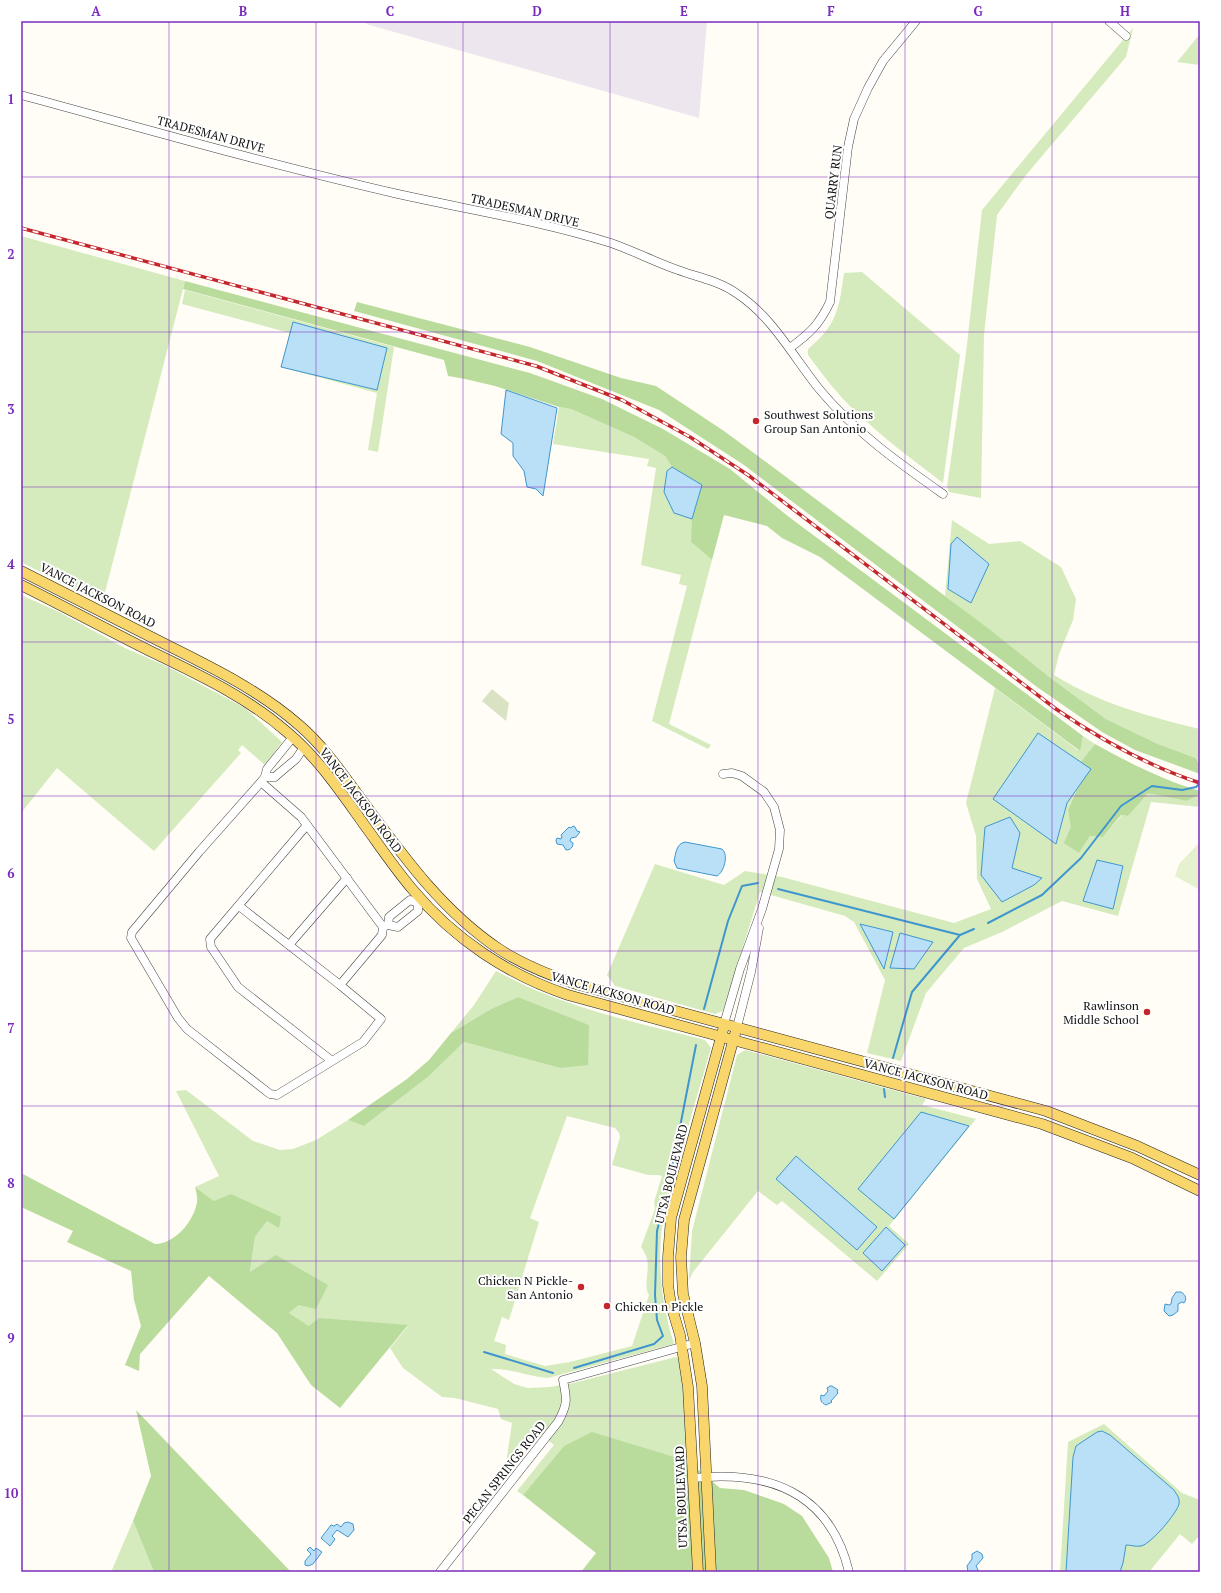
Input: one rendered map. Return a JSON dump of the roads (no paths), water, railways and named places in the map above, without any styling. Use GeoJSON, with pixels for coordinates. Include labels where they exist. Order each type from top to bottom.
{"type":"FeatureCollection","features":[{"type":"Feature","properties":{"kind":"main road","name":"VANCE JACKSON ROAD"},"geometry":{"type":"LineString","coordinates":[[21,571],[218,670],[251,688],[273,704],[300,726],[320,746],[409,864],[427,886],[445,904],[472,929],[500,949],[548,974],[569,982],[1046,1111],[1137,1146],[1200,1175]]}},
{"type":"Feature","properties":{"kind":"main road","name":"VANCE JACKSON ROAD"},"geometry":{"type":"LineString","coordinates":[[21,585],[240,696],[262,711],[304,747],[325,770],[419,901],[464,940],[493,960],[545,987],[568,995],[1042,1124],[1132,1158],[1200,1191]]}},
{"type":"Feature","properties":{"kind":"main road","name":"UTSA BOULEVARD"},"geometry":{"type":"LineString","coordinates":[[698,1572],[688,1387],[682,1347],[669,1294],[668,1238],[671,1218],[724,1024]]}},
{"type":"Feature","properties":{"kind":"main road","name":"UTSA BOULEVARD"},"geometry":{"type":"LineString","coordinates":[[711,1572],[702,1386],[695,1343],[683,1294],[681,1276],[682,1240],[684,1220],[737,1027]]}},
{"type":"Feature","properties":{"kind":"street","name":"QUARRY RUN"},"geometry":{"type":"LineString","coordinates":[[790,348],[809,333],[822,318],[830,302],[848,147],[854,119],[868,88],[883,61],[916,21]]}},
{"type":"Feature","properties":{"kind":"street"},"geometry":{"type":"LineString","coordinates":[[1109,21],[1126,36]]}},
{"type":"Feature","properties":{"kind":"street","name":"TRADESMAN DRIVE"},"geometry":{"type":"LineString","coordinates":[[21,95],[265,161],[374,188],[529,222],[612,244],[735,291],[762,313],[790,348],[820,390],[846,419],[877,445],[943,494]]}},
{"type":"Feature","properties":{"kind":"street"},"geometry":{"type":"LineString","coordinates":[[239,906],[381,1019],[363,1042],[276,1095],[270,1094],[187,1029],[178,1018],[131,938],[132,932],[199,852],[263,780],[267,769],[293,737]]}},
{"type":"Feature","properties":{"kind":"street"},"geometry":{"type":"LineString","coordinates":[[263,780],[275,777],[285,769],[296,759],[304,747]]}},
{"type":"Feature","properties":{"kind":"street"},"geometry":{"type":"LineString","coordinates":[[275,760],[285,769]]}},
{"type":"Feature","properties":{"kind":"street","name":"UTSA BOULEVARD"},"geometry":{"type":"LineString","coordinates":[[723,774],[732,773],[742,776],[764,792],[774,807],[780,830],[779,849],[762,909],[740,969],[724,1024]]}},
{"type":"Feature","properties":{"kind":"street"},"geometry":{"type":"LineString","coordinates":[[263,780],[301,817],[346,878],[386,926],[398,927],[418,911],[419,901],[410,900],[389,917],[386,926],[382,934],[340,985]]}},
{"type":"Feature","properties":{"kind":"street"},"geometry":{"type":"LineString","coordinates":[[307,825],[210,939],[211,948],[238,987],[332,1061]]}},
{"type":"Feature","properties":{"kind":"street"},"geometry":{"type":"LineString","coordinates":[[289,945],[346,878]]}},
{"type":"Feature","properties":{"kind":"street","name":"UTSA BOULEVARD"},"geometry":{"type":"LineString","coordinates":[[737,1027],[751,972],[762,909]]}},
{"type":"Feature","properties":{"kind":"street"},"geometry":{"type":"LineString","coordinates":[[395,912],[404,922]]}},
{"type":"Feature","properties":{"kind":"street"},"geometry":{"type":"LineString","coordinates":[[682,1347],[695,1343]]}},
{"type":"Feature","properties":{"kind":"street","name":"PECAN SPRINGS ROAD"},"geometry":{"type":"LineString","coordinates":[[440,1572],[558,1422],[566,1409],[566,1397],[563,1380],[682,1347]]}},
{"type":"Feature","properties":{"kind":"street"},"geometry":{"type":"LineString","coordinates":[[693,1478],[744,1477],[763,1480],[783,1487],[803,1499],[817,1511],[832,1531],[846,1559],[849,1572]]}},
{"type":"Feature","properties":{"kind":"water"},"geometry":{"type":"Polygon","coordinates":[[[293,322],[387,348],[377,390],[281,367],[293,322]]]}},
{"type":"Feature","properties":{"kind":"water"},"geometry":{"type":"Polygon","coordinates":[[[506,390],[557,408],[543,496],[536,489],[527,487],[524,471],[513,456],[513,443],[501,434],[506,390]]]}},
{"type":"Feature","properties":{"kind":"water"},"geometry":{"type":"Polygon","coordinates":[[[672,467],[702,485],[692,519],[674,513],[664,492],[667,471],[672,467]]]}},
{"type":"Feature","properties":{"kind":"water"},"geometry":{"type":"Polygon","coordinates":[[[957,537],[989,564],[971,603],[948,589],[951,544],[957,537]]]}},
{"type":"Feature","properties":{"kind":"water"},"geometry":{"type":"Polygon","coordinates":[[[1038,733],[1091,769],[1067,803],[1056,844],[993,799],[1038,733]]]}},
{"type":"Feature","properties":{"kind":"water"},"geometry":{"type":"Polygon","coordinates":[[[1010,817],[1020,833],[1012,868],[1042,878],[1034,885],[1002,902],[981,875],[985,827],[1010,817]]]}},
{"type":"Feature","properties":{"kind":"water"},"geometry":{"type":"Polygon","coordinates":[[[573,826],[580,832],[576,837],[571,838],[570,841],[573,843],[573,846],[566,850],[563,845],[557,844],[556,840],[557,838],[561,839],[561,835],[569,827],[571,828],[573,826]]]}},
{"type":"Feature","properties":{"kind":"water"},"geometry":{"type":"Polygon","coordinates":[[[685,842],[722,849],[725,855],[725,863],[720,874],[717,876],[677,868],[674,861],[676,852],[678,847],[685,842]]]}},
{"type":"Feature","properties":{"kind":"water"},"geometry":{"type":"Polygon","coordinates":[[[1097,860],[1123,866],[1113,909],[1083,901],[1097,860]]]}},
{"type":"Feature","properties":{"kind":"water"},"geometry":{"type":"Polygon","coordinates":[[[860,924],[893,932],[884,969],[860,924]]]}},
{"type":"Feature","properties":{"kind":"water"},"geometry":{"type":"Polygon","coordinates":[[[900,933],[933,942],[914,969],[890,968],[900,933]]]}},
{"type":"Feature","properties":{"kind":"water"},"geometry":{"type":"Polygon","coordinates":[[[921,1112],[969,1126],[894,1219],[858,1189],[921,1112]]]}},
{"type":"Feature","properties":{"kind":"water"},"geometry":{"type":"Polygon","coordinates":[[[796,1156],[877,1227],[857,1250],[776,1179],[796,1156]]]}},
{"type":"Feature","properties":{"kind":"water"},"geometry":{"type":"Polygon","coordinates":[[[886,1227],[905,1245],[882,1271],[863,1253],[886,1227]]]}},
{"type":"Feature","properties":{"kind":"water"},"geometry":{"type":"Polygon","coordinates":[[[1176,1292],[1183,1293],[1186,1300],[1184,1303],[1182,1302],[1178,1304],[1178,1311],[1169,1316],[1164,1311],[1165,1304],[1171,1304],[1172,1298],[1176,1292]]]}},
{"type":"Feature","properties":{"kind":"water"},"geometry":{"type":"Polygon","coordinates":[[[830,1386],[838,1390],[838,1393],[831,1401],[832,1402],[826,1405],[821,1401],[821,1395],[824,1396],[828,1391],[827,1388],[830,1386]]]}},
{"type":"Feature","properties":{"kind":"water"},"geometry":{"type":"Polygon","coordinates":[[[1102,1431],[1110,1435],[1174,1490],[1179,1498],[1179,1504],[1169,1521],[1151,1540],[1141,1546],[1126,1545],[1120,1572],[1066,1572],[1073,1457],[1076,1446],[1097,1432],[1102,1431]]]}},
{"type":"Feature","properties":{"kind":"water"},"geometry":{"type":"Polygon","coordinates":[[[348,1522],[353,1524],[354,1530],[348,1537],[337,1530],[332,1536],[335,1539],[330,1546],[321,1538],[331,1525],[334,1526],[337,1524],[341,1527],[344,1523],[348,1522]]]}},
{"type":"Feature","properties":{"kind":"water"},"geometry":{"type":"Polygon","coordinates":[[[310,1547],[314,1551],[316,1548],[322,1552],[313,1564],[308,1566],[305,1565],[305,1561],[311,1554],[307,1550],[310,1547]]]}},
{"type":"Feature","properties":{"kind":"water"},"geometry":{"type":"Polygon","coordinates":[[[977,1551],[982,1554],[983,1558],[976,1566],[978,1570],[977,1572],[968,1572],[967,1566],[972,1559],[972,1554],[977,1551]]]}},
{"type":"Feature","properties":{"kind":"waterway"},"geometry":{"type":"LineString","coordinates":[[988,923],[1042,895],[1081,858],[1121,806],[1152,786],[1182,790],[1196,787],[1200,783]]}},
{"type":"Feature","properties":{"kind":"waterway"},"geometry":{"type":"LineString","coordinates":[[704,1009],[728,921],[742,886],[758,883]]}},
{"type":"Feature","properties":{"kind":"waterway"},"geometry":{"type":"LineString","coordinates":[[778,889],[960,935]]}},
{"type":"Feature","properties":{"kind":"waterway"},"geometry":{"type":"LineString","coordinates":[[893,1058],[912,992],[960,935],[974,929]]}},
{"type":"Feature","properties":{"kind":"waterway"},"geometry":{"type":"LineString","coordinates":[[671,1173],[696,1045]]}},
{"type":"Feature","properties":{"kind":"waterway"},"geometry":{"type":"LineString","coordinates":[[884,1089],[885,1097]]}},
{"type":"Feature","properties":{"kind":"waterway"},"geometry":{"type":"LineString","coordinates":[[574,1368],[654,1344],[663,1336],[657,1320],[655,1295],[657,1231],[664,1203]]}},
{"type":"Feature","properties":{"kind":"waterway"},"geometry":{"type":"LineString","coordinates":[[484,1352],[553,1373]]}},
{"type":"Feature","properties":{"kind":"railway"},"geometry":{"type":"LineString","coordinates":[[21,228],[536,366],[622,400],[690,437],[748,475],[1056,709],[1125,751],[1162,769],[1200,783]]}},
{"type":"Feature","properties":{"kind":"place","name":"Southwest Solutions Group San Antonio"},"geometry":{"type":"Point","coordinates":[756,421]}},
{"type":"Feature","properties":{"kind":"place","name":"Rawlinson Middle School"},"geometry":{"type":"Point","coordinates":[1147,1012]}},
{"type":"Feature","properties":{"kind":"place","name":"Chicken N Pickle- San Antonio"},"geometry":{"type":"Point","coordinates":[581,1287]}},
{"type":"Feature","properties":{"kind":"place","name":"Chicken n Pickle"},"geometry":{"type":"Point","coordinates":[607,1306]}}]}
